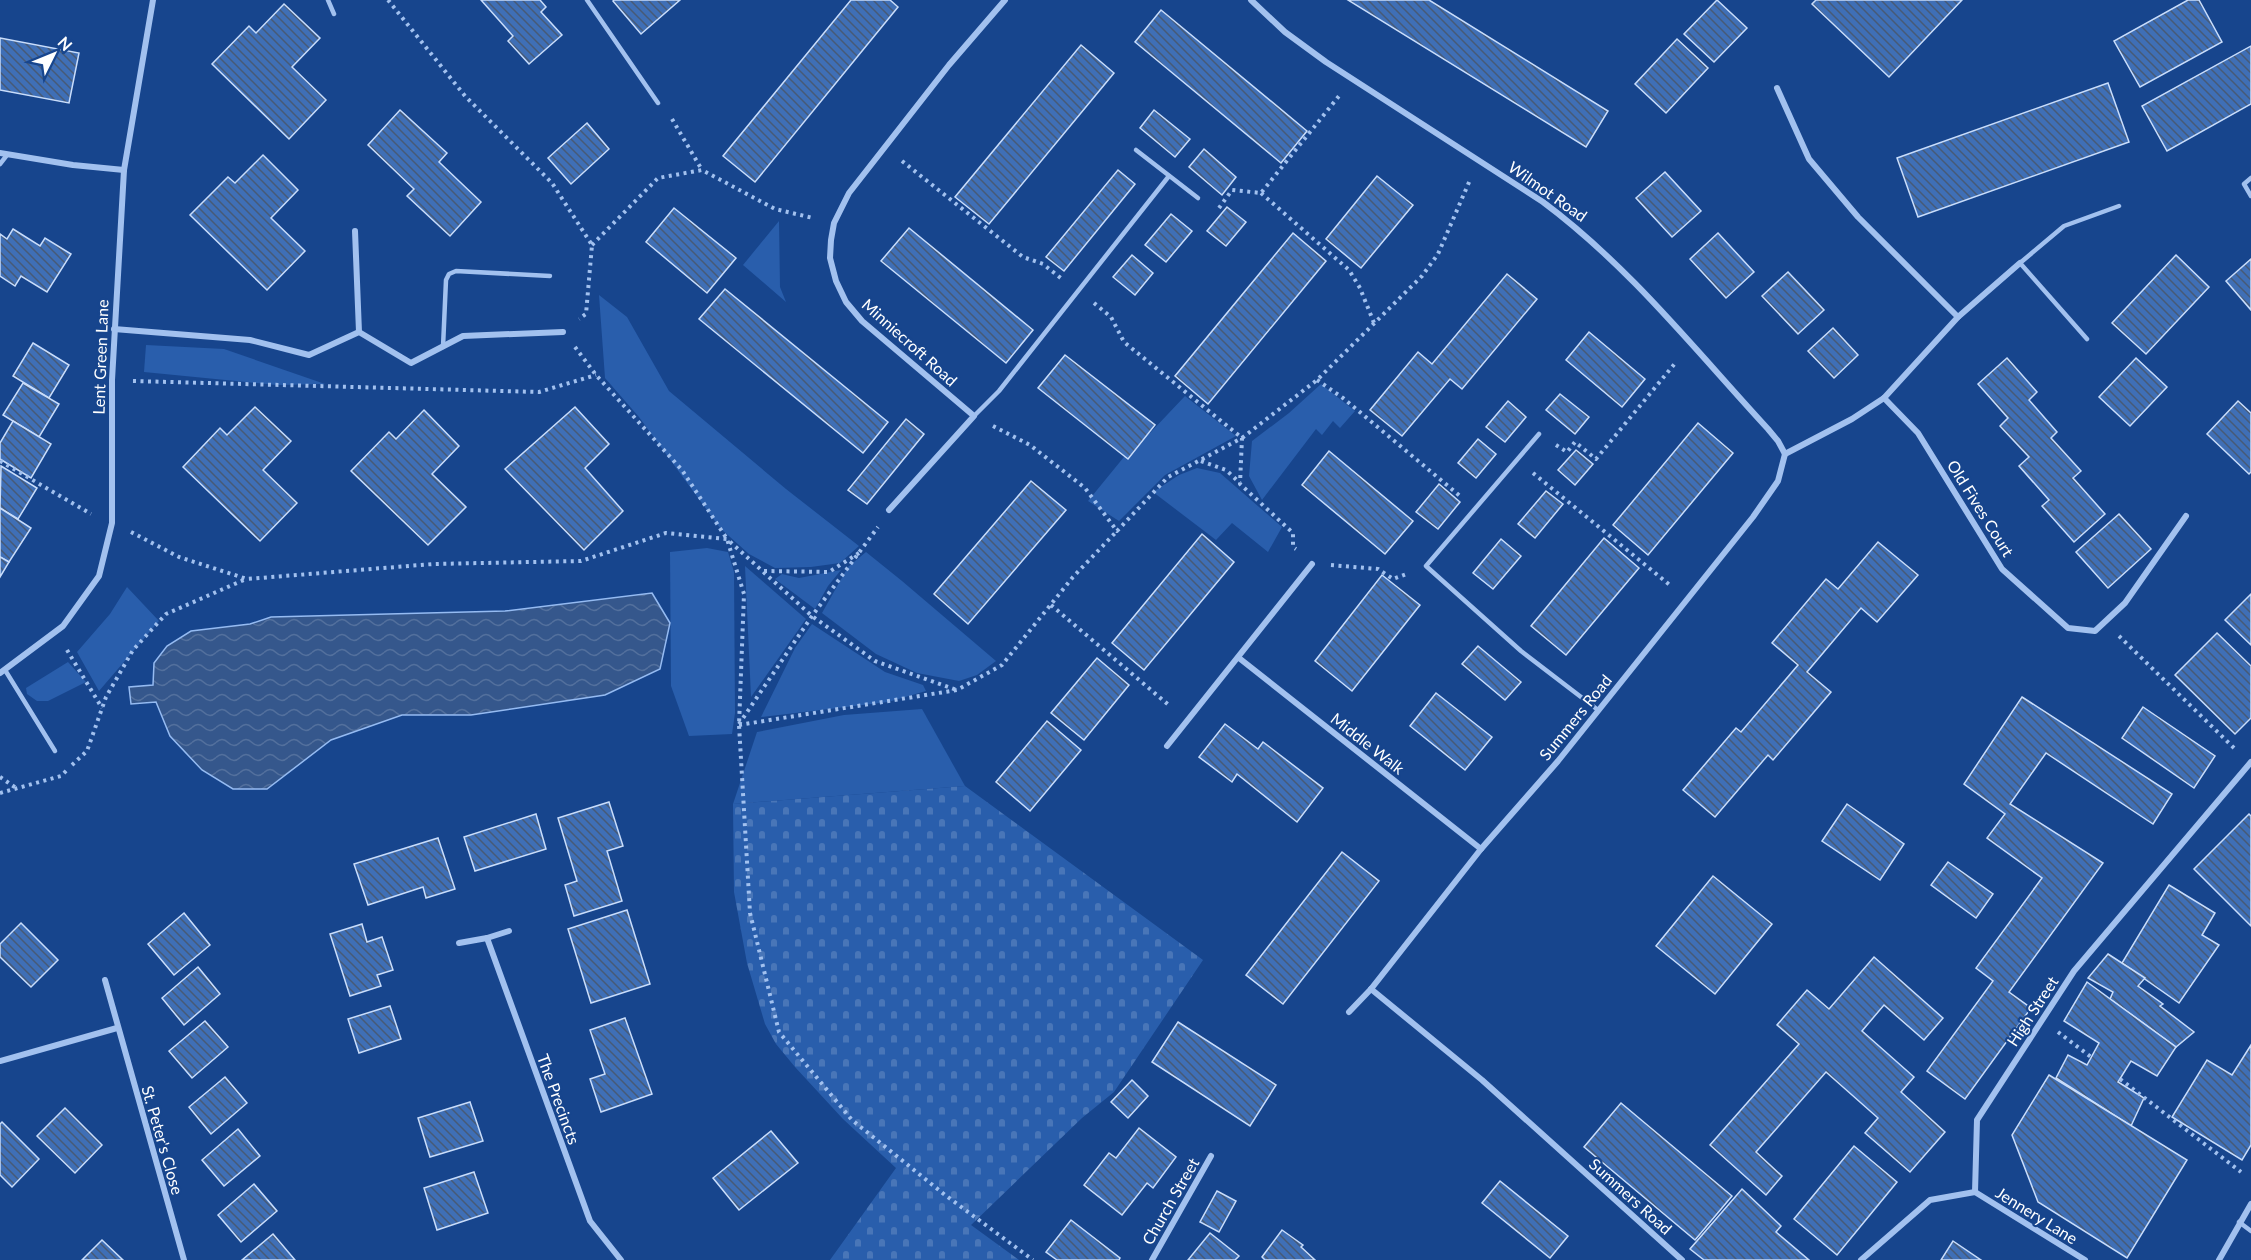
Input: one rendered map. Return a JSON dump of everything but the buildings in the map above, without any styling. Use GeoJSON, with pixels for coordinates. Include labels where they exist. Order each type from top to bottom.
{"type":"FeatureCollection","features":[{"type":"Feature","properties":{"kind":"street","name":"Lent Green Lane"},"geometry":{"type":"LineString","coordinates":[[2,672],[63,626],[99,576],[112,523],[111,380],[124,170],[153,0]]}},
{"type":"Feature","properties":{"kind":"street","name":"Minniecroft Road"},"geometry":{"type":"LineString","coordinates":[[974,416],[862,321],[846,302],[836,280],[830,258],[834,223],[849,192],[949,66],[1005,0]]}},
{"type":"Feature","properties":{"kind":"street","name":"Wilmot Road"},"geometry":{"type":"LineString","coordinates":[[1251,0],[1285,32],[1352,79],[1478,159],[1574,224],[1608,255],[1768,429],[1785,454]]}},
{"type":"Feature","properties":{"kind":"street"},"geometry":{"type":"LineString","coordinates":[[1777,88],[1809,159],[1858,217],[1958,317]]}},
{"type":"Feature","properties":{"kind":"street"},"geometry":{"type":"LineString","coordinates":[[3,154],[124,170]]}},
{"type":"Feature","properties":{"kind":"street"},"geometry":{"type":"LineString","coordinates":[[355,231],[359,332]]}},
{"type":"Feature","properties":{"kind":"street"},"geometry":{"type":"LineString","coordinates":[[1785,454],[1852,419],[1884,398],[1958,317],[2020,263]]}},
{"type":"Feature","properties":{"kind":"street"},"geometry":{"type":"LineString","coordinates":[[114,329],[250,340],[309,355],[359,332]]}},
{"type":"Feature","properties":{"kind":"street"},"geometry":{"type":"LineString","coordinates":[[359,332],[411,363],[463,336],[563,332]]}},
{"type":"Feature","properties":{"kind":"street","name":"Old Fives Court"},"geometry":{"type":"LineString","coordinates":[[1884,398],[1918,433],[2002,569],[2068,628],[2095,631]]}},
{"type":"Feature","properties":{"kind":"street"},"geometry":{"type":"LineString","coordinates":[[889,510],[974,416]]}},
{"type":"Feature","properties":{"kind":"street","name":"Summers Road"},"geometry":{"type":"LineString","coordinates":[[1348,1012],[1371,988],[1481,849],[1558,761],[1770,495],[1778,481],[1785,454]]}},
{"type":"Feature","properties":{"kind":"street"},"geometry":{"type":"LineString","coordinates":[[2095,631],[2125,603],[2186,516]]}},
{"type":"Feature","properties":{"kind":"street"},"geometry":{"type":"LineString","coordinates":[[1167,746],[1312,564]]}},
{"type":"Feature","properties":{"kind":"street","name":"Middle Walk"},"geometry":{"type":"LineString","coordinates":[[1239,658],[1481,849]]}},
{"type":"Feature","properties":{"kind":"street","name":"High Street"},"geometry":{"type":"LineString","coordinates":[[1975,1192],[1977,1120],[2074,971],[2250,763]]}},
{"type":"Feature","properties":{"kind":"street"},"geometry":{"type":"LineString","coordinates":[[459,943],[509,931]]}},
{"type":"Feature","properties":{"kind":"street","name":"The Precincts"},"geometry":{"type":"LineString","coordinates":[[487,938],[590,1221],[621,1260]]}},
{"type":"Feature","properties":{"kind":"street","name":"St. Peter's Close"},"geometry":{"type":"LineString","coordinates":[[105,980],[184,1260]]}},
{"type":"Feature","properties":{"kind":"street","name":"Summers Road"},"geometry":{"type":"LineString","coordinates":[[1371,988],[1482,1080],[1682,1260]]}},
{"type":"Feature","properties":{"kind":"street"},"geometry":{"type":"LineString","coordinates":[[0,1061],[117,1028]]}},
{"type":"Feature","properties":{"kind":"street","name":"Church Street"},"geometry":{"type":"LineString","coordinates":[[1152,1260],[1211,1156]]}},
{"type":"Feature","properties":{"kind":"street"},"geometry":{"type":"LineString","coordinates":[[1861,1260],[1929,1200],[1975,1192]]}},
{"type":"Feature","properties":{"kind":"street","name":"Jennery Lane"},"geometry":{"type":"LineString","coordinates":[[1975,1192],[2085,1260]]}},
{"type":"Feature","properties":{"kind":"street"},"geometry":{"type":"LineString","coordinates":[[2219,1260],[2251,1204]]}},
{"type":"Feature","properties":{"kind":"lane"},"geometry":{"type":"LineString","coordinates":[[328,0],[334,14]]}},
{"type":"Feature","properties":{"kind":"lane"},"geometry":{"type":"LineString","coordinates":[[587,0],[658,103]]}},
{"type":"Feature","properties":{"kind":"lane"},"geometry":{"type":"LineString","coordinates":[[1136,150],[1198,198]]}},
{"type":"Feature","properties":{"kind":"lane"},"geometry":{"type":"LineString","coordinates":[[0,164],[3,154]]}},
{"type":"Feature","properties":{"kind":"lane"},"geometry":{"type":"LineString","coordinates":[[974,416],[999,391],[1169,176]]}},
{"type":"Feature","properties":{"kind":"lane"},"geometry":{"type":"LineString","coordinates":[[2251,178],[2244,184],[2251,196]]}},
{"type":"Feature","properties":{"kind":"lane"},"geometry":{"type":"LineString","coordinates":[[2087,339],[2020,263],[2064,226],[2119,206]]}},
{"type":"Feature","properties":{"kind":"lane"},"geometry":{"type":"LineString","coordinates":[[443,347],[446,280],[449,274],[456,271],[550,276]]}},
{"type":"Feature","properties":{"kind":"lane"},"geometry":{"type":"LineString","coordinates":[[1539,434],[1426,566],[1521,651],[1598,710]]}},
{"type":"Feature","properties":{"kind":"lane"},"geometry":{"type":"LineString","coordinates":[[2,672],[55,751]]}},
{"type":"Feature","properties":{"kind":"lane"},"geometry":{"type":"LineString","coordinates":[[2240,1222],[2251,1231]]}},
{"type":"Feature","properties":{"kind":"path"},"geometry":{"type":"LineString","coordinates":[[388,0],[465,96],[552,183],[592,245],[586,314],[563,332],[596,375],[682,470],[727,539],[812,616],[875,661],[957,690]]}},
{"type":"Feature","properties":{"kind":"path"},"geometry":{"type":"LineString","coordinates":[[1261,193],[1352,79]]}},
{"type":"Feature","properties":{"kind":"path"},"geometry":{"type":"LineString","coordinates":[[658,103],[675,123],[702,170],[775,208],[834,223]]}},
{"type":"Feature","properties":{"kind":"path"},"geometry":{"type":"LineString","coordinates":[[739,725],[957,690],[1002,665],[1073,577],[1168,477],[1242,438],[1317,380],[1422,276],[1438,254],[1478,159]]}},
{"type":"Feature","properties":{"kind":"path"},"geometry":{"type":"LineString","coordinates":[[592,245],[658,178],[702,170]]}},
{"type":"Feature","properties":{"kind":"path"},"geometry":{"type":"LineString","coordinates":[[1198,198],[1215,213],[1233,190],[1261,193],[1349,270],[1360,288],[1374,323]]}},
{"type":"Feature","properties":{"kind":"path"},"geometry":{"type":"LineString","coordinates":[[1539,434],[1567,452],[1575,442],[1596,459],[1690,344]]}},
{"type":"Feature","properties":{"kind":"path"},"geometry":{"type":"LineString","coordinates":[[111,380],[540,392],[596,375]]}},
{"type":"Feature","properties":{"kind":"path"},"geometry":{"type":"LineString","coordinates":[[1317,380],[1343,398],[1475,509]]}},
{"type":"Feature","properties":{"kind":"path"},"geometry":{"type":"LineString","coordinates":[[974,416],[1029,445],[1085,488],[1117,531]]}},
{"type":"Feature","properties":{"kind":"path"},"geometry":{"type":"LineString","coordinates":[[1240,484],[1242,438]]}},
{"type":"Feature","properties":{"kind":"path"},"geometry":{"type":"LineString","coordinates":[[1517,460],[1688,599]]}},
{"type":"Feature","properties":{"kind":"path"},"geometry":{"type":"LineString","coordinates":[[0,461],[93,515],[179,557],[247,579]]}},
{"type":"Feature","properties":{"kind":"path"},"geometry":{"type":"LineString","coordinates":[[1201,461],[1226,470],[1293,533],[1293,547],[1312,564],[1378,569],[1393,579],[1426,566]]}},
{"type":"Feature","properties":{"kind":"path"},"geometry":{"type":"LineString","coordinates":[[739,725],[812,616],[889,510]]}},
{"type":"Feature","properties":{"kind":"path"},"geometry":{"type":"LineString","coordinates":[[0,793],[61,776],[87,751],[106,697],[133,650],[165,614],[247,579],[433,564],[581,561],[666,533],[727,539]]}},
{"type":"Feature","properties":{"kind":"path"},"geometry":{"type":"LineString","coordinates":[[727,539],[744,594],[739,725],[750,913],[779,1032],[852,1120],[945,1195],[1033,1260]]}},
{"type":"Feature","properties":{"kind":"path"},"geometry":{"type":"LineString","coordinates":[[763,572],[830,572],[861,551]]}},
{"type":"Feature","properties":{"kind":"path"},"geometry":{"type":"LineString","coordinates":[[1052,605],[1188,722]]}},
{"type":"Feature","properties":{"kind":"path"},"geometry":{"type":"LineString","coordinates":[[56,631],[102,708]]}},
{"type":"Feature","properties":{"kind":"path"},"geometry":{"type":"LineString","coordinates":[[2095,631],[2119,636],[2250,763]]}},
{"type":"Feature","properties":{"kind":"path"},"geometry":{"type":"LineString","coordinates":[[0,777],[16,788]]}},
{"type":"Feature","properties":{"kind":"path"},"geometry":{"type":"LineString","coordinates":[[2043,1020],[2091,1057]]}},
{"type":"Feature","properties":{"kind":"path"},"geometry":{"type":"LineString","coordinates":[[2120,1079],[2241,1172]]}},
{"type":"Feature","properties":{"kind":"green space"},"geometry":{"type":"Polygon","coordinates":[[[779,221],[780,287],[786,302],[743,265],[779,221]]]}},
{"type":"Feature","properties":{"kind":"green space"},"geometry":{"type":"Polygon","coordinates":[[[599,295],[627,317],[669,391],[786,489],[859,546],[840,563],[775,568],[749,554],[720,528],[639,417],[605,378],[599,295]]]}},
{"type":"Feature","properties":{"kind":"green space"},"geometry":{"type":"Polygon","coordinates":[[[146,345],[224,349],[325,384],[277,385],[144,372],[146,345]]]}},
{"type":"Feature","properties":{"kind":"green space"},"geometry":{"type":"Polygon","coordinates":[[[1321,384],[1355,411],[1340,428],[1333,421],[1322,435],[1316,429],[1262,500],[1249,476],[1252,441],[1289,413],[1321,384]]]}},
{"type":"Feature","properties":{"kind":"green space"},"geometry":{"type":"Polygon","coordinates":[[[1185,396],[1236,436],[1165,475],[1119,521],[1088,501],[1146,430],[1150,433],[1185,396]]]}},
{"type":"Feature","properties":{"kind":"green space"},"geometry":{"type":"Polygon","coordinates":[[[1197,468],[1220,473],[1282,527],[1268,552],[1232,523],[1216,540],[1153,492],[1179,475],[1197,468]]]}},
{"type":"Feature","properties":{"kind":"green space"},"geometry":{"type":"Polygon","coordinates":[[[707,548],[728,552],[734,572],[735,713],[732,734],[689,736],[671,686],[670,552],[707,548]]]}},
{"type":"Feature","properties":{"kind":"green space"},"geometry":{"type":"Polygon","coordinates":[[[866,552],[996,661],[977,675],[959,681],[917,673],[876,654],[822,613],[848,567],[866,552]]]}},
{"type":"Feature","properties":{"kind":"green space"},"geometry":{"type":"Polygon","coordinates":[[[745,566],[806,619],[751,697],[745,566]]]}},
{"type":"Feature","properties":{"kind":"green space"},"geometry":{"type":"Polygon","coordinates":[[[841,570],[828,586],[815,609],[775,579],[782,574],[799,578],[841,570]]]}},
{"type":"Feature","properties":{"kind":"green space"},"geometry":{"type":"Polygon","coordinates":[[[127,587],[159,621],[99,691],[77,652],[110,614],[127,587]]]}},
{"type":"Feature","properties":{"kind":"green space"},"geometry":{"type":"Polygon","coordinates":[[[812,624],[885,672],[923,685],[926,691],[888,702],[761,717],[795,648],[812,624]]]}},
{"type":"Feature","properties":{"kind":"green space"},"geometry":{"type":"Polygon","coordinates":[[[68,662],[86,682],[48,701],[37,701],[27,694],[26,688],[68,662]]]}},
{"type":"Feature","properties":{"kind":"green space"},"geometry":{"type":"Polygon","coordinates":[[[922,709],[965,786],[733,804],[757,732],[844,715],[922,709]]]}},
{"type":"Feature","properties":{"kind":"green space"},"geometry":{"type":"Polygon","coordinates":[[[965,786],[1203,960],[1114,1092],[1082,1118],[971,1225],[1019,1260],[830,1260],[896,1168],[843,1119],[795,1067],[776,1044],[765,1024],[747,963],[734,892],[733,804],[965,786]]]}},
{"type":"Feature","properties":{"kind":"water"},"geometry":{"type":"Polygon","coordinates":[[[652,593],[670,623],[660,669],[605,695],[471,715],[402,715],[331,740],[267,789],[233,789],[202,770],[170,736],[156,702],[131,704],[129,687],[153,685],[154,663],[167,646],[191,631],[250,624],[271,617],[505,611],[652,593]]]}}]}
